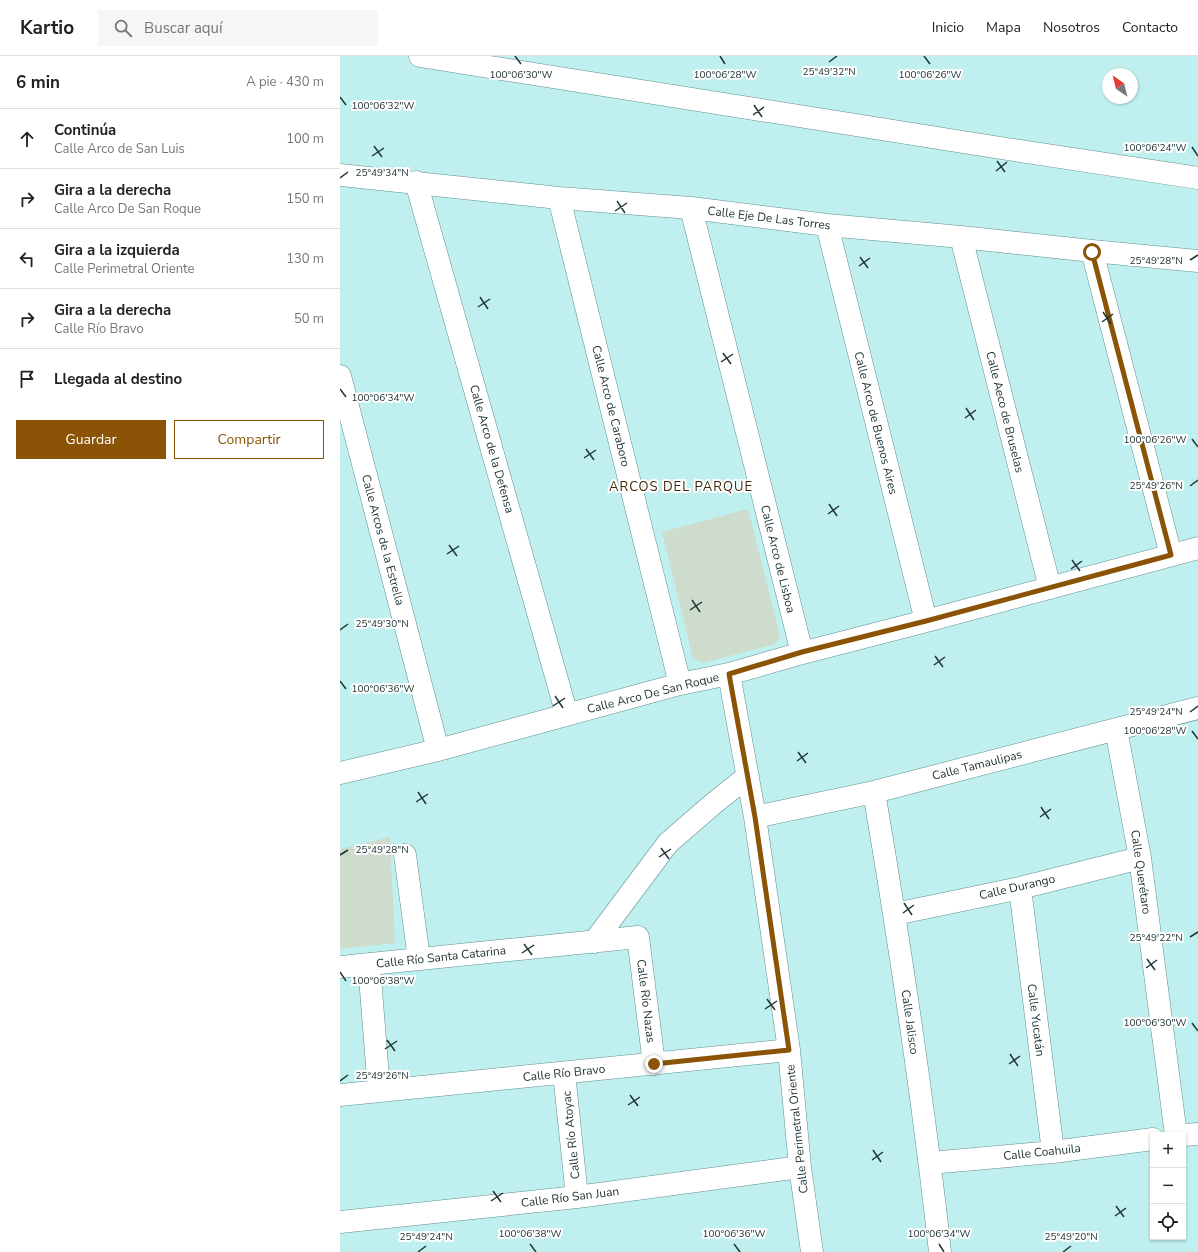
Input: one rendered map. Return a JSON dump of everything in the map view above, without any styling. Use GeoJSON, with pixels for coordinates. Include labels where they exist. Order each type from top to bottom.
{"type":"FeatureCollection","features":[{"type":"Feature","properties":{"kind":"street"},"geometry":{"type":"LineString","coordinates":[[420,56],[1198,178]]}},
{"type":"Feature","properties":{"kind":"street","name":"Calle Eje De Las Torres"},"geometry":{"type":"LineString","coordinates":[[340,175],[559,198],[691,208],[827,225],[961,237],[1092,252],[1198,261]]}},
{"type":"Feature","properties":{"kind":"street","name":"Calle Arco de la Defensa"},"geometry":{"type":"LineString","coordinates":[[416,182],[567,715]]}},
{"type":"Feature","properties":{"kind":"street","name":"Calle Arco de Caraboro"},"geometry":{"type":"LineString","coordinates":[[559,198],[680,684]]}},
{"type":"Feature","properties":{"kind":"street","name":"Calle Arco de Lisboa"},"geometry":{"type":"LineString","coordinates":[[691,208],[802,652]]}},
{"type":"Feature","properties":{"kind":"street","name":"Calle Arco de Buenos Aires"},"geometry":{"type":"LineString","coordinates":[[827,225],[926,621]]}},
{"type":"Feature","properties":{"kind":"street","name":"Calle Aeco de Bruselas"},"geometry":{"type":"LineString","coordinates":[[961,237],[1050,588]]}},
{"type":"Feature","properties":{"kind":"street"},"geometry":{"type":"LineString","coordinates":[[1092,252],[1171,555]]}},
{"type":"Feature","properties":{"kind":"street","name":"Calle Arcos de la Estrella"},"geometry":{"type":"LineString","coordinates":[[340,376],[438,750]]}},
{"type":"Feature","properties":{"kind":"street","name":"Calle Arco De San Roque"},"geometry":{"type":"LineString","coordinates":[[340,773],[438,750],[680,684],[729,674],[802,652],[926,621],[1198,548]]}},
{"type":"Feature","properties":{"kind":"street","name":"Calle Perimetral Oriente"},"geometry":{"type":"LineString","coordinates":[[729,674],[755,817],[789,1050],[800,1167],[812,1252]]}},
{"type":"Feature","properties":{"kind":"street","name":"Calle Tamaulipas"},"geometry":{"type":"LineString","coordinates":[[755,817],[874,792],[1198,708]]}},
{"type":"Feature","properties":{"kind":"street","name":"Calle Querétaro"},"geometry":{"type":"LineString","coordinates":[[1116,729],[1140,858],[1176,1132]]}},
{"type":"Feature","properties":{"kind":"street"},"geometry":{"type":"LineString","coordinates":[[594,942],[668,843],[748,776]]}},
{"type":"Feature","properties":{"kind":"street","name":"Calle Jalisco"},"geometry":{"type":"LineString","coordinates":[[874,792],[895,914],[930,1163],[940,1252]]}},
{"type":"Feature","properties":{"kind":"street"},"geometry":{"type":"LineString","coordinates":[[405,855],[419,959]]}},
{"type":"Feature","properties":{"kind":"street","name":"Calle Durango"},"geometry":{"type":"LineString","coordinates":[[895,914],[1020,888],[1140,858]]}},
{"type":"Feature","properties":{"kind":"street","name":"Calle Yucatán"},"geometry":{"type":"LineString","coordinates":[[1020,888],[1053,1152]]}},
{"type":"Feature","properties":{"kind":"street","name":"Calle Río Santa Catarina"},"geometry":{"type":"LineString","coordinates":[[340,967],[638,937]]}},
{"type":"Feature","properties":{"kind":"street","name":"Calle Río Nazas"},"geometry":{"type":"LineString","coordinates":[[638,937],[654,1064]]}},
{"type":"Feature","properties":{"kind":"street"},"geometry":{"type":"LineString","coordinates":[[369,964],[379,1091]]}},
{"type":"Feature","properties":{"kind":"street","name":"Calle Río Bravo"},"geometry":{"type":"LineString","coordinates":[[340,1095],[789,1050]]}},
{"type":"Feature","properties":{"kind":"street","name":"Calle Río Atoyac"},"geometry":{"type":"LineString","coordinates":[[564,1073],[577,1197]]}},
{"type":"Feature","properties":{"kind":"street"},"geometry":{"type":"LineString","coordinates":[[1186,1135],[1198,1134]]}},
{"type":"Feature","properties":{"kind":"street","name":"Calle Coahuila"},"geometry":{"type":"LineString","coordinates":[[930,1163],[1053,1152],[1150,1139]]}},
{"type":"Feature","properties":{"kind":"street","name":"Calle Río San Juan"},"geometry":{"type":"LineString","coordinates":[[340,1222],[577,1197],[800,1167]]}},
{"type":"Feature","properties":{"kind":"green space"},"geometry":{"type":"Polygon","coordinates":[[[748,509],[780,636],[775,644],[703,663],[693,658],[662,532],[748,509]]]}},
{"type":"Feature","properties":{"kind":"green space"},"geometry":{"type":"Polygon","coordinates":[[[390,837],[395,943],[340,949],[340,849],[390,837]]]}},
{"type":"Feature","properties":{"kind":"district","name":"ARCOS DEL PARQUE"},"geometry":{"type":"Point","coordinates":[681,487]}},
{"type":"Feature","properties":{"kind":"route"},"geometry":{"type":"LineString","coordinates":[[654,1064],[789,1050],[755,817],[729,674],[802,652],[926,621],[1171,555],[1092,252]]}}]}
